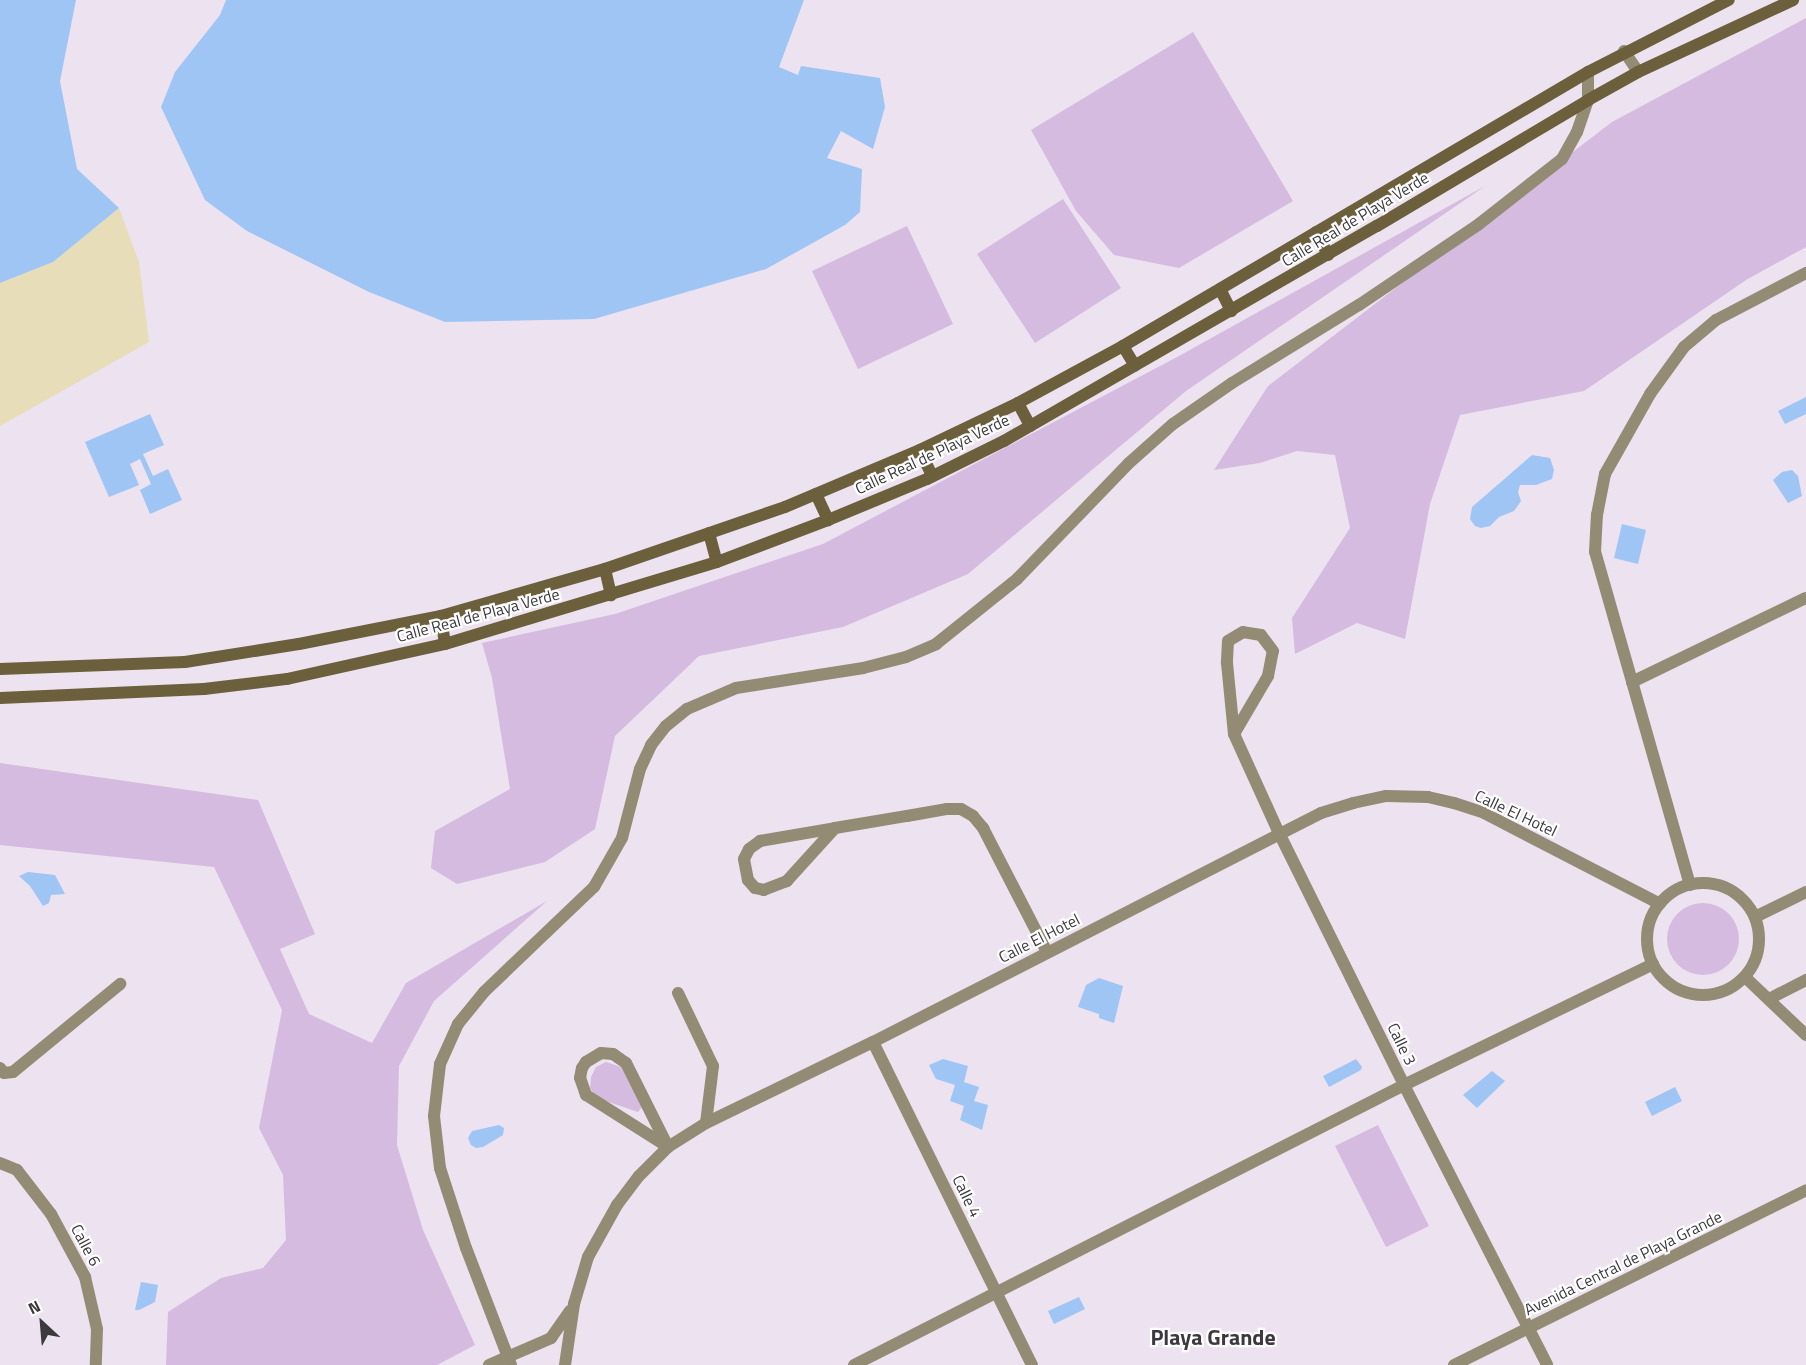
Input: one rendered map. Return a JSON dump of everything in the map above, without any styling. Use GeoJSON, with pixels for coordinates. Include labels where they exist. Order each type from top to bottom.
{"type":"FeatureCollection","features":[{"type":"Feature","properties":{"kind":"street","name":"Calle Real de Playa Verde"},"geometry":{"type":"LineString","coordinates":[[0,669],[185,662],[299,644],[441,616],[605,569],[816,494],[920,450],[1018,404],[1123,346],[1624,51],[1729,0]]}},
{"type":"Feature","properties":{"kind":"street","name":"Calle Real de Playa Verde"},"geometry":{"type":"LineString","coordinates":[[0,698],[204,689],[288,679],[445,644],[612,595],[717,562],[828,520],[932,476],[1030,426],[1328,255],[1638,72],[1793,0]]}},
{"type":"Feature","properties":{"kind":"street"},"geometry":{"type":"LineString","coordinates":[[1624,51],[1638,72]]}},
{"type":"Feature","properties":{"kind":"street"},"geometry":{"type":"LineString","coordinates":[[509,1361],[504,1340],[466,1248],[440,1168],[434,1116],[440,1064],[458,1024],[484,992],[594,887],[622,838],[640,769],[651,745],[666,726],[687,709],[736,688],[863,668],[906,657],[936,644],[1017,579],[1129,463],[1173,424],[1232,383],[1359,305],[1479,224],[1562,159],[1577,132],[1588,100],[1588,72]]}},
{"type":"Feature","properties":{"kind":"street"},"geometry":{"type":"LineString","coordinates":[[1316,232],[1328,255]]}},
{"type":"Feature","properties":{"kind":"street"},"geometry":{"type":"LineString","coordinates":[[1690,885],[1595,552],[1597,515],[1605,474],[1650,393],[1694,336],[1716,320],[1806,273]]}},
{"type":"Feature","properties":{"kind":"street"},"geometry":{"type":"LineString","coordinates":[[1220,289],[1231,311]]}},
{"type":"Feature","properties":{"kind":"street"},"geometry":{"type":"LineString","coordinates":[[1123,346],[1134,366]]}},
{"type":"Feature","properties":{"kind":"street"},"geometry":{"type":"LineString","coordinates":[[1018,404],[1030,426]]}},
{"type":"Feature","properties":{"kind":"street"},"geometry":{"type":"LineString","coordinates":[[920,450],[932,476]]}},
{"type":"Feature","properties":{"kind":"street"},"geometry":{"type":"LineString","coordinates":[[816,494],[828,520]]}},
{"type":"Feature","properties":{"kind":"street"},"geometry":{"type":"LineString","coordinates":[[709,533],[717,562]]}},
{"type":"Feature","properties":{"kind":"street"},"geometry":{"type":"LineString","coordinates":[[605,569],[612,595]]}},
{"type":"Feature","properties":{"kind":"street"},"geometry":{"type":"LineString","coordinates":[[1632,682],[1806,598]]}},
{"type":"Feature","properties":{"kind":"street"},"geometry":{"type":"LineString","coordinates":[[441,616],[445,644]]}},
{"type":"Feature","properties":{"kind":"street","name":"Calle 3"},"geometry":{"type":"LineString","coordinates":[[1234,734],[1268,676],[1273,651],[1261,634],[1243,632],[1228,641],[1227,663],[1234,734],[1279,833],[1404,1085],[1548,1365]]}},
{"type":"Feature","properties":{"kind":"street","name":"Calle El Hotel"},"geometry":{"type":"LineString","coordinates":[[565,1365],[574,1305],[588,1257],[617,1206],[639,1176],[668,1147],[706,1123],[873,1042],[1321,813],[1386,796],[1428,797],[1484,813],[1660,904]]}},
{"type":"Feature","properties":{"kind":"street"},"geometry":{"type":"LineString","coordinates":[[835,828],[787,881],[764,890],[755,888],[748,880],[744,859],[749,849],[760,841],[835,828],[947,809],[966,812],[983,828],[1047,952]]}},
{"type":"Feature","properties":{"kind":"street"},"geometry":{"type":"LineString","coordinates":[[1710,883],[1729,889],[1745,901],[1755,917],[1760,938],[1756,959],[1745,977],[1731,988],[1714,994],[1695,995],[1678,989],[1663,979],[1653,964],[1647,933],[1651,917],[1660,904],[1674,892],[1690,885],[1710,883]]}},
{"type":"Feature","properties":{"kind":"street"},"geometry":{"type":"LineString","coordinates":[[1755,917],[1806,892]]}},
{"type":"Feature","properties":{"kind":"street"},"geometry":{"type":"LineString","coordinates":[[854,1365],[1404,1085],[1653,964]]}},
{"type":"Feature","properties":{"kind":"street"},"geometry":{"type":"LineString","coordinates":[[1745,977],[1806,1035]]}},
{"type":"Feature","properties":{"kind":"street"},"geometry":{"type":"LineString","coordinates":[[1769,999],[1806,980]]}},
{"type":"Feature","properties":{"kind":"street"},"geometry":{"type":"LineString","coordinates":[[0,1068],[4,1073],[13,1072],[120,984]]}},
{"type":"Feature","properties":{"kind":"street"},"geometry":{"type":"LineString","coordinates":[[678,993],[713,1066],[706,1123]]}},
{"type":"Feature","properties":{"kind":"street","name":"Calle 4"},"geometry":{"type":"LineString","coordinates":[[873,1042],[1032,1365]]}},
{"type":"Feature","properties":{"kind":"street"},"geometry":{"type":"LineString","coordinates":[[601,1053],[620,1057],[626,1063],[668,1147],[586,1095],[579,1078],[586,1062],[601,1053]]}},
{"type":"Feature","properties":{"kind":"street","name":"Calle 6"},"geometry":{"type":"LineString","coordinates":[[0,1163],[17,1170],[51,1214],[85,1277],[97,1329],[96,1365]]}},
{"type":"Feature","properties":{"kind":"street","name":"Avenida Central de Playa Grande"},"geometry":{"type":"LineString","coordinates":[[1454,1365],[1806,1190]]}},
{"type":"Feature","properties":{"kind":"street"},"geometry":{"type":"LineString","coordinates":[[489,1365],[509,1361],[551,1338],[574,1305]]}},
{"type":"Feature","properties":{"kind":"shaded area"},"geometry":{"type":"Polygon","coordinates":[[[1806,18],[1806,247],[1746,280],[1584,391],[1460,415],[1430,504],[1405,639],[1357,623],[1295,654],[1292,618],[1350,528],[1335,455],[1297,451],[1260,463],[1214,470],[1268,386],[1612,122],[1806,18]]]}},
{"type":"Feature","properties":{"kind":"shaded area"},"geometry":{"type":"Polygon","coordinates":[[[1193,32],[1293,201],[1179,268],[1114,255],[1076,211],[1031,130],[1193,32]]]}},
{"type":"Feature","properties":{"kind":"shaded area"},"geometry":{"type":"Polygon","coordinates":[[[1485,186],[1186,391],[968,574],[843,627],[699,656],[615,736],[595,829],[545,862],[457,884],[431,868],[435,831],[510,789],[492,678],[482,643],[615,614],[823,544],[1179,356],[1485,186]]]}},
{"type":"Feature","properties":{"kind":"shaded area"},"geometry":{"type":"Polygon","coordinates":[[[1063,199],[1121,288],[1035,343],[977,254],[1063,199]]]}},
{"type":"Feature","properties":{"kind":"shaded area"},"geometry":{"type":"Polygon","coordinates":[[[907,226],[953,324],[858,369],[812,271],[907,226]]]}},
{"type":"Feature","properties":{"kind":"shaded area"},"geometry":{"type":"Polygon","coordinates":[[[0,763],[258,800],[315,934],[280,949],[309,1014],[372,1043],[406,983],[547,901],[434,1001],[399,1066],[397,1145],[423,1230],[475,1345],[437,1365],[166,1365],[168,1312],[221,1278],[263,1268],[286,1240],[283,1175],[259,1128],[282,1010],[214,867],[0,845],[0,763]]]}},
{"type":"Feature","properties":{"kind":"shaded area"},"geometry":{"type":"Polygon","coordinates":[[[1703,903],[1723,909],[1733,919],[1739,939],[1733,959],[1723,969],[1703,975],[1683,969],[1673,959],[1667,939],[1673,919],[1683,909],[1703,903]]]}},
{"type":"Feature","properties":{"kind":"shaded area"},"geometry":{"type":"Polygon","coordinates":[[[606,1062],[621,1067],[642,1107],[638,1112],[597,1098],[590,1088],[591,1077],[596,1067],[606,1062]]]}},
{"type":"Feature","properties":{"kind":"shaded area"},"geometry":{"type":"Polygon","coordinates":[[[1378,1125],[1429,1226],[1386,1247],[1335,1146],[1378,1125]]]}},
{"type":"Feature","properties":{"kind":"sand"},"geometry":{"type":"Polygon","coordinates":[[[119,208],[139,262],[149,342],[0,426],[0,283],[53,262],[119,208]]]}},
{"type":"Feature","properties":{"kind":"water"},"geometry":{"type":"Polygon","coordinates":[[[0,0],[76,0],[60,81],[77,169],[119,208],[53,262],[0,283],[0,0]]]}},
{"type":"Feature","properties":{"kind":"water"},"geometry":{"type":"Polygon","coordinates":[[[226,0],[804,0],[779,67],[798,75],[801,66],[880,78],[885,107],[873,149],[841,131],[827,158],[862,169],[860,212],[845,225],[766,269],[594,319],[445,322],[369,292],[247,231],[205,200],[161,107],[175,72],[220,15],[226,0]]]}},
{"type":"Feature","properties":{"kind":"water"},"geometry":{"type":"Polygon","coordinates":[[[1806,397],[1806,414],[1785,424],[1778,411],[1806,397]]]}},
{"type":"Feature","properties":{"kind":"water"},"geometry":{"type":"Polygon","coordinates":[[[150,414],[164,445],[143,454],[153,476],[168,469],[182,500],[150,514],[140,490],[151,484],[140,459],[130,464],[139,485],[109,497],[85,442],[150,414]]]}},
{"type":"Feature","properties":{"kind":"water"},"geometry":{"type":"Polygon","coordinates":[[[1532,455],[1550,458],[1554,470],[1552,479],[1536,485],[1520,485],[1518,492],[1521,501],[1514,511],[1499,517],[1490,526],[1481,528],[1475,526],[1470,519],[1472,507],[1532,455]]]}},
{"type":"Feature","properties":{"kind":"water"},"geometry":{"type":"Polygon","coordinates":[[[1792,470],[1798,476],[1802,496],[1788,503],[1773,480],[1782,472],[1792,470]]]}},
{"type":"Feature","properties":{"kind":"water"},"geometry":{"type":"Polygon","coordinates":[[[1622,524],[1646,530],[1638,564],[1614,558],[1622,524]]]}},
{"type":"Feature","properties":{"kind":"water"},"geometry":{"type":"Polygon","coordinates":[[[28,872],[55,875],[65,894],[51,895],[49,903],[43,906],[30,886],[19,876],[28,872]]]}},
{"type":"Feature","properties":{"kind":"water"},"geometry":{"type":"Polygon","coordinates":[[[1099,978],[1123,986],[1114,1023],[1099,1018],[1099,1014],[1078,1007],[1086,985],[1099,978]]]}},
{"type":"Feature","properties":{"kind":"water"},"geometry":{"type":"Polygon","coordinates":[[[943,1059],[968,1066],[964,1082],[979,1087],[974,1101],[988,1105],[982,1130],[960,1120],[964,1106],[950,1101],[955,1085],[936,1079],[929,1065],[943,1059]]]}},
{"type":"Feature","properties":{"kind":"water"},"geometry":{"type":"Polygon","coordinates":[[[1356,1059],[1362,1067],[1361,1070],[1329,1087],[1323,1076],[1356,1059]]]}},
{"type":"Feature","properties":{"kind":"water"},"geometry":{"type":"Polygon","coordinates":[[[1492,1071],[1505,1081],[1477,1108],[1463,1095],[1492,1071]]]}},
{"type":"Feature","properties":{"kind":"water"},"geometry":{"type":"Polygon","coordinates":[[[1675,1087],[1682,1101],[1652,1116],[1645,1102],[1675,1087]]]}},
{"type":"Feature","properties":{"kind":"water"},"geometry":{"type":"Polygon","coordinates":[[[499,1125],[504,1128],[503,1135],[483,1147],[476,1148],[471,1145],[468,1138],[472,1131],[499,1125]]]}},
{"type":"Feature","properties":{"kind":"water"},"geometry":{"type":"Polygon","coordinates":[[[141,1282],[158,1285],[155,1302],[135,1310],[141,1282]]]}},
{"type":"Feature","properties":{"kind":"water"},"geometry":{"type":"Polygon","coordinates":[[[1079,1297],[1085,1309],[1054,1324],[1048,1311],[1079,1297]]]}},
{"type":"Feature","properties":{"kind":"district","name":"Playa Grande"},"geometry":{"type":"Point","coordinates":[1213,1338]}}]}
